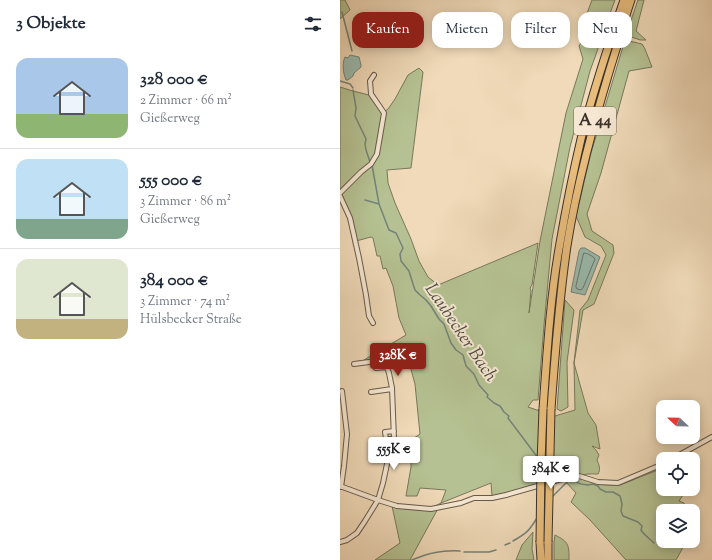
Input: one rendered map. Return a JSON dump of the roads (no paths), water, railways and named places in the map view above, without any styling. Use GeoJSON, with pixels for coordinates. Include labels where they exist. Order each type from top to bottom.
{"type":"FeatureCollection","features":[{"type":"Feature","properties":{"kind":"highway","name":"A 44"},"geometry":{"type":"LineString","coordinates":[[548,560],[544,542],[541,463],[543,409],[553,288],[560,244],[583,132],[624,0]]}},
{"type":"Feature","properties":{"kind":"highway","name":"A 44"},"geometry":{"type":"LineString","coordinates":[[541,560],[544,542],[556,340],[567,245],[576,200],[606,79],[631,0]]}},
{"type":"Feature","properties":{"kind":"street"},"geometry":{"type":"LineString","coordinates":[[373,323],[369,316],[360,258],[350,218],[340,194],[361,172],[371,164],[377,154],[384,113],[371,94],[370,81],[374,75]]}},
{"type":"Feature","properties":{"kind":"street"},"geometry":{"type":"LineString","coordinates":[[354,364],[384,360],[387,367],[392,389],[394,439],[386,439]]}},
{"type":"Feature","properties":{"kind":"street"},"geometry":{"type":"LineString","coordinates":[[376,361],[376,368],[387,367]]}},
{"type":"Feature","properties":{"kind":"street"},"geometry":{"type":"LineString","coordinates":[[371,392],[392,389]]}},
{"type":"Feature","properties":{"kind":"street"},"geometry":{"type":"LineString","coordinates":[[342,391],[342,425],[346,434],[340,486],[397,506],[431,510],[461,503],[474,498],[492,498],[506,495],[576,475],[598,482],[618,484],[656,467]]}},
{"type":"Feature","properties":{"kind":"street"},"geometry":{"type":"LineString","coordinates":[[340,542],[347,540],[357,533],[378,500],[387,464],[385,432],[394,431]]}},
{"type":"Feature","properties":{"kind":"street"},"geometry":{"type":"LineString","coordinates":[[685,452],[712,437]]}},
{"type":"Feature","properties":{"kind":"water"},"geometry":{"type":"Polygon","coordinates":[[[350,55],[359,57],[361,67],[354,73],[353,76],[346,80],[343,62],[345,57],[348,58],[350,55]]]}},
{"type":"Feature","properties":{"kind":"water"},"geometry":{"type":"Polygon","coordinates":[[[581,248],[585,248],[600,257],[585,295],[571,292],[579,251],[581,248]]]}},
{"type":"Feature","properties":{"kind":"waterway"},"geometry":{"type":"LineString","coordinates":[[342,12],[352,51]]}},
{"type":"Feature","properties":{"kind":"waterway","name":"Laubecker Bach"},"geometry":{"type":"LineString","coordinates":[[340,81],[350,84],[353,88]]}},
{"type":"Feature","properties":{"kind":"waterway","name":"Laubecker Bach"},"geometry":{"type":"LineString","coordinates":[[353,90],[356,108],[355,116],[366,139],[366,150],[370,162]]}},
{"type":"Feature","properties":{"kind":"waterway","name":"Laubecker Bach"},"geometry":{"type":"LineString","coordinates":[[372,165],[379,204],[389,230],[396,233],[403,248],[400,254],[401,261],[409,271],[415,290],[426,300],[444,324],[451,343],[456,350],[463,355],[466,366],[474,374],[479,385],[488,395],[487,397],[500,406],[509,416],[508,418],[538,458]]}},
{"type":"Feature","properties":{"kind":"waterway"},"geometry":{"type":"LineString","coordinates":[[365,200],[379,204]]}},
{"type":"Feature","properties":{"kind":"waterway","name":"Laubecker Bach"},"geometry":{"type":"LineString","coordinates":[[552,468],[563,477]]}},
{"type":"Feature","properties":{"kind":"waterway","name":"Laubecker Bach"},"geometry":{"type":"LineString","coordinates":[[568,479],[581,484],[593,484],[606,492],[613,492],[620,496],[622,504],[621,511],[623,516],[638,522],[642,526],[641,530],[654,543]]}},
{"type":"Feature","properties":{"kind":"waterway"},"geometry":{"type":"LineString","coordinates":[[552,497],[569,480]]}},
{"type":"Feature","properties":{"kind":"waterway"},"geometry":{"type":"LineString","coordinates":[[513,541],[522,536],[532,526],[537,518]]}},
{"type":"Feature","properties":{"kind":"waterway"},"geometry":{"type":"LineString","coordinates":[[505,545],[510,543]]}},
{"type":"Feature","properties":{"kind":"waterway"},"geometry":{"type":"LineString","coordinates":[[464,552],[489,552],[496,550]]}},
{"type":"Feature","properties":{"kind":"waterway"},"geometry":{"type":"LineString","coordinates":[[412,560],[435,552],[460,551]]}}]}
